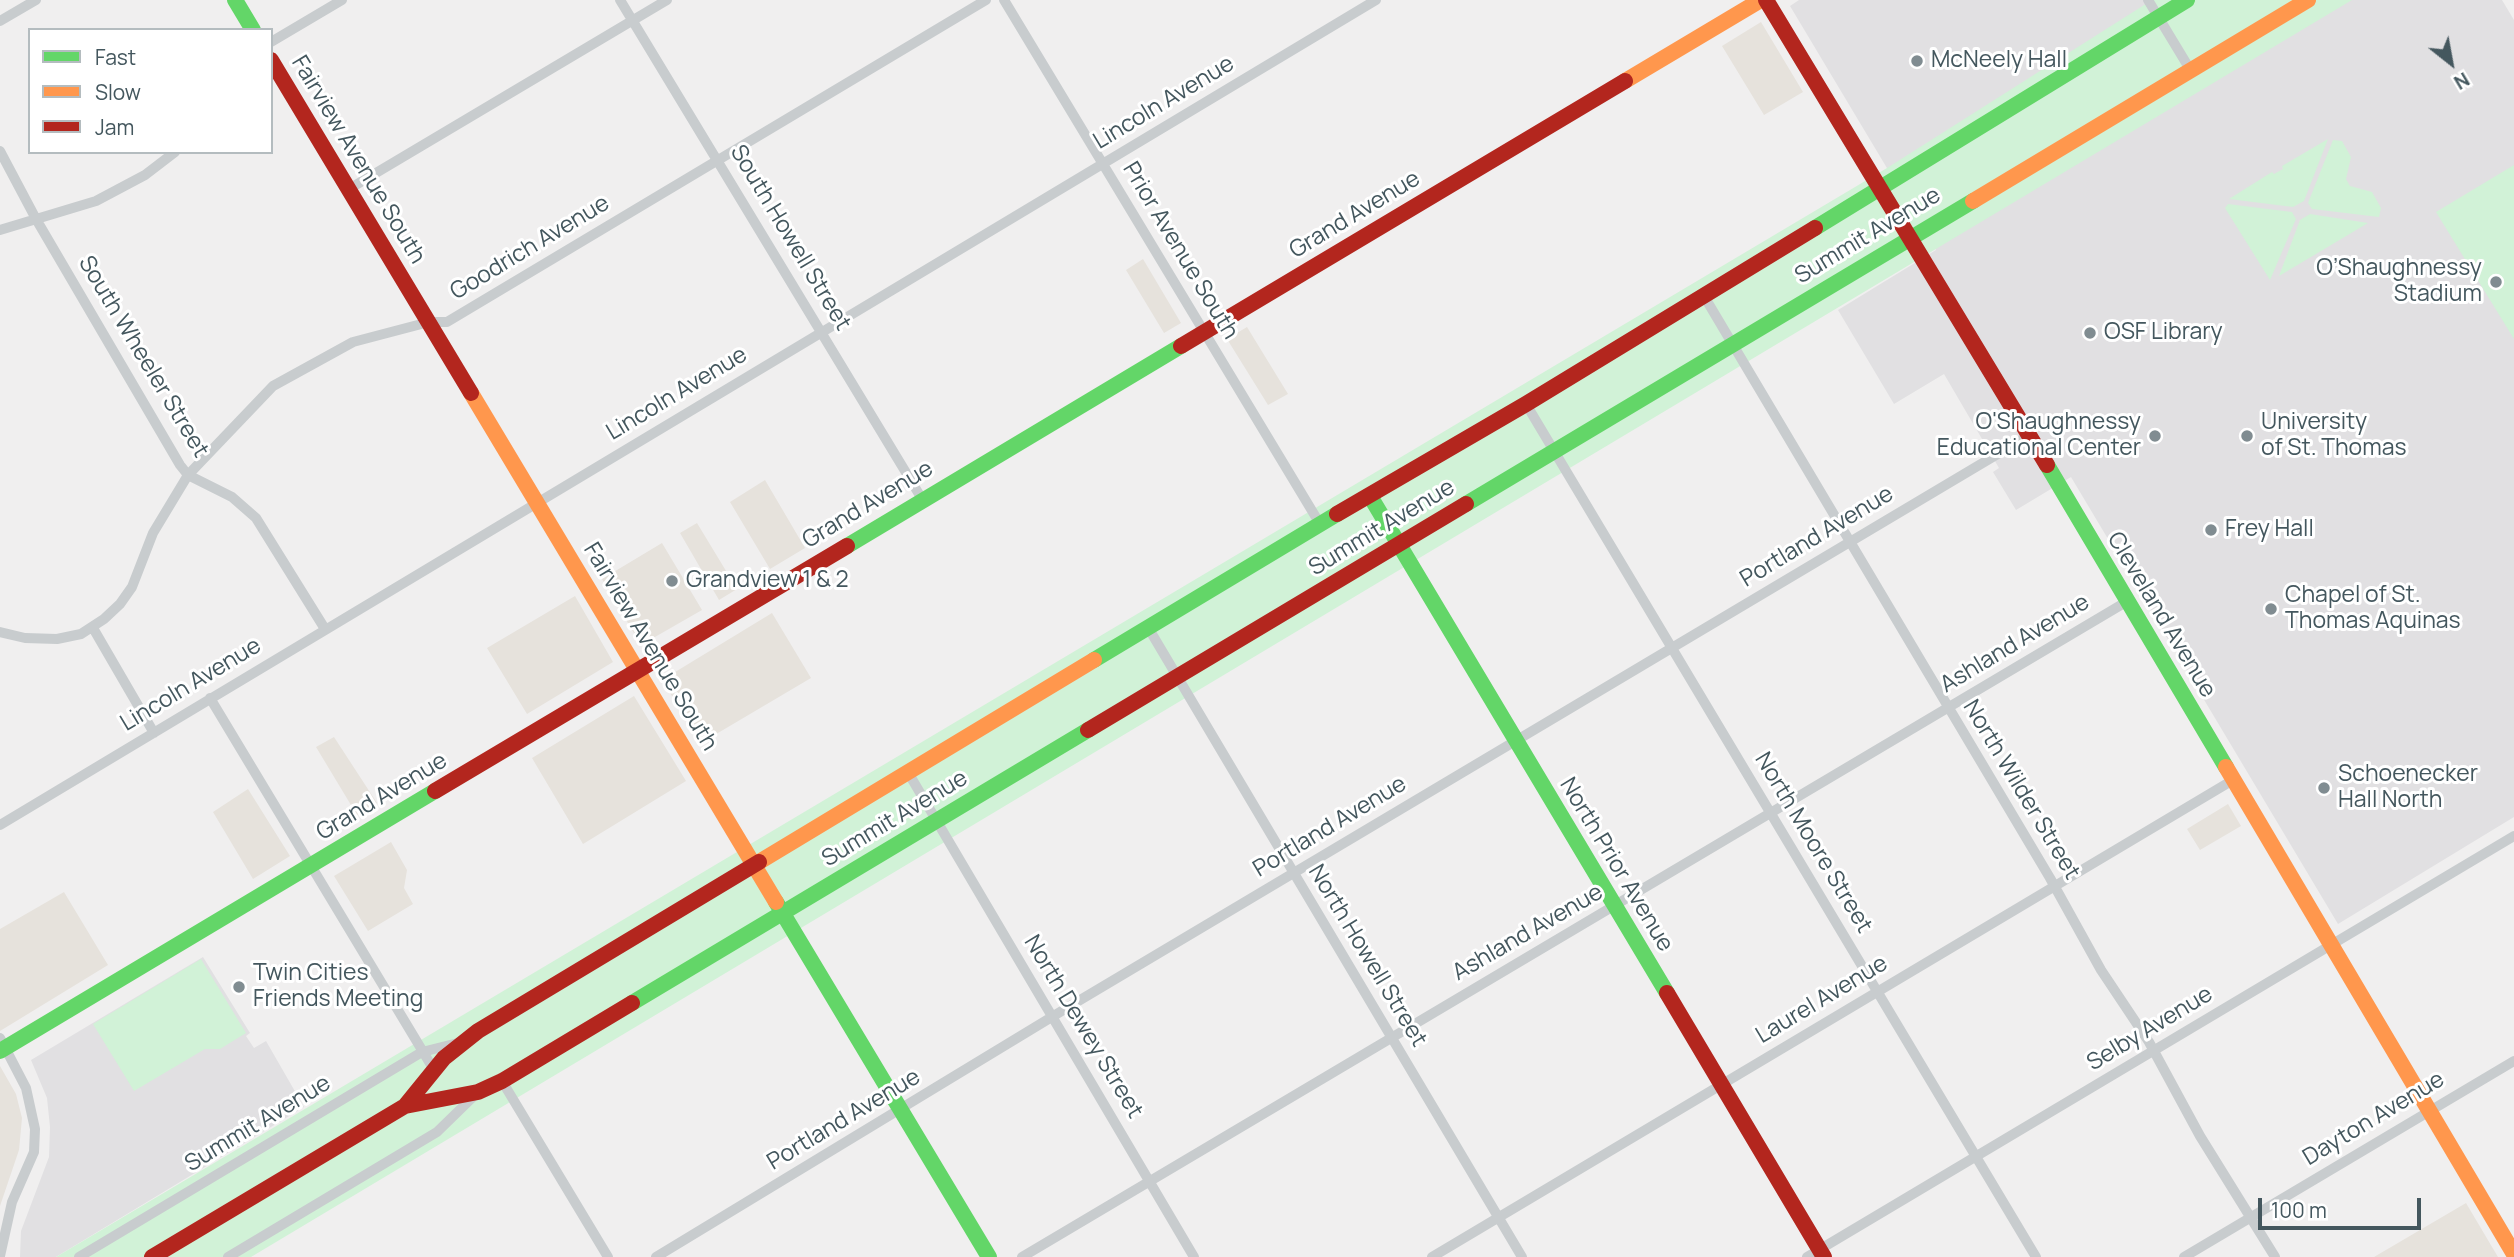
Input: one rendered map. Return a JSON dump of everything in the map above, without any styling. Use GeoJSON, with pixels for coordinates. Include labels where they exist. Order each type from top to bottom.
{"type":"FeatureCollection","features":[{"type":"Feature","properties":{"kind":"street"},"geometry":{"type":"LineString","coordinates":[[0,21],[36,0]]}},
{"type":"Feature","properties":{"kind":"street"},"geometry":{"type":"LineString","coordinates":[[235,0],[252,28]]}},
{"type":"Feature","properties":{"kind":"street"},"geometry":{"type":"LineString","coordinates":[[273,41],[342,0]]}},
{"type":"Feature","properties":{"kind":"street","name":"South Howell Street"},"geometry":{"type":"LineString","coordinates":[[620,0],[922,499]]}},
{"type":"Feature","properties":{"kind":"street"},"geometry":{"type":"LineString","coordinates":[[349,189],[667,0]]}},
{"type":"Feature","properties":{"kind":"street","name":"Goodrich Avenue"},"geometry":{"type":"LineString","coordinates":[[93,628],[120,604],[132,587],[153,533],[188,475],[273,386],[353,342],[429,322],[447,322],[986,0]]}},
{"type":"Feature","properties":{"kind":"street","name":"Prior Avenue South"},"geometry":{"type":"LineString","coordinates":[[1004,0],[1320,524]]}},
{"type":"Feature","properties":{"kind":"street","name":"Lincoln Avenue"},"geometry":{"type":"LineString","coordinates":[[0,825],[1376,0]]}},
{"type":"Feature","properties":{"kind":"street","name":"Grand Avenue"},"geometry":{"type":"LineString","coordinates":[[2,1046],[311,866],[1761,0]]}},
{"type":"Feature","properties":{"kind":"street","name":"Cleveland Avenue"},"geometry":{"type":"LineString","coordinates":[[1766,0],[2332,944],[2514,1254]]}},
{"type":"Feature","properties":{"kind":"street"},"geometry":{"type":"LineString","coordinates":[[2148,0],[2190,71]]}},
{"type":"Feature","properties":{"kind":"street","name":"Summit Avenue"},"geometry":{"type":"LineString","coordinates":[[405,1106],[433,1070],[464,1042],[753,863],[909,774],[1320,524],[1527,404],[2186,0]]}},
{"type":"Feature","properties":{"kind":"street","name":"Summit Avenue"},"geometry":{"type":"LineString","coordinates":[[152,1257],[405,1106],[478,1092],[502,1081],[2308,0]]}},
{"type":"Feature","properties":{"kind":"street","name":"Fairview Avenue South"},"geometry":{"type":"LineString","coordinates":[[273,63],[989,1257]]}},
{"type":"Feature","properties":{"kind":"street","name":"South Wheeler Street"},"geometry":{"type":"LineString","coordinates":[[0,150],[36,219],[188,475],[232,497],[256,517],[325,629]]}},
{"type":"Feature","properties":{"kind":"street"},"geometry":{"type":"LineString","coordinates":[[0,230],[70,211],[108,195],[145,175],[172,154]]}},
{"type":"Feature","properties":{"kind":"street","name":"North Wilder Street"},"geometry":{"type":"LineString","coordinates":[[1704,296],[2055,886],[2101,970],[2154,1051],[2200,1136],[2275,1257]]}},
{"type":"Feature","properties":{"kind":"street","name":"North Moore Street"},"geometry":{"type":"LineString","coordinates":[[1527,404],[2036,1257]]}},
{"type":"Feature","properties":{"kind":"street","name":"Portland Avenue"},"geometry":{"type":"LineString","coordinates":[[656,1257],[2028,436]]}},
{"type":"Feature","properties":{"kind":"street","name":"North Prior Avenue"},"geometry":{"type":"LineString","coordinates":[[1370,496],[1720,1084],[1817,1255]]}},
{"type":"Feature","properties":{"kind":"street","name":"Ashland Avenue"},"geometry":{"type":"LineString","coordinates":[[1022,1257],[2126,602]]}},
{"type":"Feature","properties":{"kind":"street"},"geometry":{"type":"LineString","coordinates":[[0,632],[24,638],[57,639],[93,628],[154,733]]}},
{"type":"Feature","properties":{"kind":"street"},"geometry":{"type":"LineString","coordinates":[[1149,629],[1177,676]]}},
{"type":"Feature","properties":{"kind":"street","name":"North Howell Street"},"geometry":{"type":"LineString","coordinates":[[1177,676],[1522,1257]]}},
{"type":"Feature","properties":{"kind":"street"},"geometry":{"type":"LineString","coordinates":[[210,698],[433,1070]]}},
{"type":"Feature","properties":{"kind":"street","name":"North Dewey Street"},"geometry":{"type":"LineString","coordinates":[[909,774],[1194,1257]]}},
{"type":"Feature","properties":{"kind":"street","name":"Laurel Avenue"},"geometry":{"type":"LineString","coordinates":[[1432,1257],[2233,780]]}},
{"type":"Feature","properties":{"kind":"street","name":"Selby Avenue"},"geometry":{"type":"LineString","coordinates":[[1817,1255],[1976,1156],[2514,836]]}},
{"type":"Feature","properties":{"kind":"street","name":"Summit Avenue"},"geometry":{"type":"LineString","coordinates":[[79,1257],[422,1052],[464,1042]]}},
{"type":"Feature","properties":{"kind":"street"},"geometry":{"type":"LineString","coordinates":[[0,1256],[12,1202],[34,1152],[35,1129],[26,1087],[2,1046]]}},
{"type":"Feature","properties":{"kind":"street","name":"Dayton Avenue"},"geometry":{"type":"LineString","coordinates":[[2184,1257],[2514,1060]]}},
{"type":"Feature","properties":{"kind":"street"},"geometry":{"type":"LineString","coordinates":[[502,1081],[608,1257]]}},
{"type":"Feature","properties":{"kind":"street","name":"Summit Avenue"},"geometry":{"type":"LineString","coordinates":[[232,1256],[436,1132],[478,1092]]}},
{"type":"Feature","properties":{"kind":"shaded area","name":"University of St. Thomas"},"geometry":{"type":"Polygon","coordinates":[[[1799,0],[2502,0],[2514,20],[2514,817],[2338,924],[2071,477],[2016,510],[1993,472],[1999,468],[1944,374],[1894,404],[1838,310],[1936,250],[1790,6],[1799,0]]]}},
{"type":"Feature","properties":{"kind":"shaded area"},"geometry":{"type":"Polygon","coordinates":[[[1761,22],[1803,92],[1764,115],[1722,46],[1761,22]]]}},
{"type":"Feature","properties":{"kind":"shaded area"},"geometry":{"type":"Polygon","coordinates":[[[1143,259],[1181,323],[1164,333],[1126,270],[1143,259]]]}},
{"type":"Feature","properties":{"kind":"shaded area"},"geometry":{"type":"Polygon","coordinates":[[[1247,327],[1288,394],[1268,405],[1227,339],[1247,327]]]}},
{"type":"Feature","properties":{"kind":"shaded area"},"geometry":{"type":"Polygon","coordinates":[[[765,480],[805,548],[770,569],[730,502],[765,480]]]}},
{"type":"Feature","properties":{"kind":"shaded area"},"geometry":{"type":"Polygon","coordinates":[[[697,523],[737,589],[719,600],[680,533],[697,523]]]}},
{"type":"Feature","properties":{"kind":"shaded area"},"geometry":{"type":"Polygon","coordinates":[[[662,543],[702,610],[641,645],[602,579],[662,543]]]}},
{"type":"Feature","properties":{"kind":"shaded area"},"geometry":{"type":"Polygon","coordinates":[[[575,596],[613,662],[527,714],[487,648],[575,596]]]}},
{"type":"Feature","properties":{"kind":"shaded area"},"geometry":{"type":"Polygon","coordinates":[[[772,613],[811,678],[701,743],[662,680],[772,613]]]}},
{"type":"Feature","properties":{"kind":"shaded area"},"geometry":{"type":"Polygon","coordinates":[[[634,696],[686,781],[583,844],[532,758],[634,696]]]}},
{"type":"Feature","properties":{"kind":"shaded area"},"geometry":{"type":"Polygon","coordinates":[[[334,737],[377,803],[357,815],[316,747],[334,737]]]}},
{"type":"Feature","properties":{"kind":"shaded area"},"geometry":{"type":"Polygon","coordinates":[[[248,789],[290,856],[253,879],[213,812],[248,789]]]}},
{"type":"Feature","properties":{"kind":"shaded area"},"geometry":{"type":"Polygon","coordinates":[[[2228,804],[2241,826],[2200,850],[2187,829],[2228,804]]]}},
{"type":"Feature","properties":{"kind":"shaded area"},"geometry":{"type":"Polygon","coordinates":[[[391,842],[407,870],[404,888],[413,904],[368,931],[334,876],[391,842]]]}},
{"type":"Feature","properties":{"kind":"shaded area"},"geometry":{"type":"Polygon","coordinates":[[[64,892],[108,965],[0,1031],[0,929],[64,892]]]}},
{"type":"Feature","properties":{"kind":"shaded area"},"geometry":{"type":"Polygon","coordinates":[[[203,957],[250,1033],[246,1036],[254,1048],[266,1041],[304,1107],[56,1257],[20,1257],[21,1231],[49,1157],[47,1098],[31,1060],[203,957]]]}},
{"type":"Feature","properties":{"kind":"shaded area"},"geometry":{"type":"Polygon","coordinates":[[[0,1066],[16,1094],[22,1118],[19,1150],[0,1206],[0,1066]]]}},
{"type":"Feature","properties":{"kind":"shaded area"},"geometry":{"type":"Polygon","coordinates":[[[2466,1203],[2498,1257],[2374,1257],[2466,1203]]]}},
{"type":"Feature","properties":{"kind":"green space"},"geometry":{"type":"Polygon","coordinates":[[[2152,0],[2352,0],[251,1257],[56,1257],[1887,168],[2152,0]]]}},
{"type":"Feature","properties":{"kind":"green space"},"geometry":{"type":"Polygon","coordinates":[[[2328,139],[2304,201],[2293,207],[2229,199],[2272,172],[2274,174],[2283,169],[2282,166],[2328,139]]]}},
{"type":"Feature","properties":{"kind":"green space"},"geometry":{"type":"Polygon","coordinates":[[[2333,140],[2342,141],[2351,157],[2346,179],[2350,186],[2372,192],[2381,208],[2379,217],[2312,209],[2308,203],[2333,140]]]}},
{"type":"Feature","properties":{"kind":"green space","name":"O’Shaughnessy Stadium"},"geometry":{"type":"Polygon","coordinates":[[[2514,165],[2514,339],[2436,212],[2514,165]]]}},
{"type":"Feature","properties":{"kind":"green space"},"geometry":{"type":"Polygon","coordinates":[[[2228,204],[2292,212],[2296,219],[2270,280],[2225,208],[2228,204]]]}},
{"type":"Feature","properties":{"kind":"green space"},"geometry":{"type":"Polygon","coordinates":[[[2310,214],[2368,223],[2279,276],[2300,220],[2310,214]]]}},
{"type":"Feature","properties":{"kind":"green space"},"geometry":{"type":"Polygon","coordinates":[[[201,959],[246,1033],[220,1049],[205,1049],[134,1091],[93,1024],[201,959]]]}},
{"type":"Feature","properties":{"kind":"traffic: fast"},"geometry":{"type":"LineString","coordinates":[[235,0],[252,28]]}},
{"type":"Feature","properties":{"kind":"traffic: fast"},"geometry":{"type":"LineString","coordinates":[[1815,228],[2187,0]]}},
{"type":"Feature","properties":{"kind":"traffic: fast"},"geometry":{"type":"LineString","coordinates":[[1466,504],[1973,201]]}},
{"type":"Feature","properties":{"kind":"traffic: fast"},"geometry":{"type":"LineString","coordinates":[[847,546],[1181,346]]}},
{"type":"Feature","properties":{"kind":"traffic: fast"},"geometry":{"type":"LineString","coordinates":[[2047,465],[2226,767]]}},
{"type":"Feature","properties":{"kind":"traffic: fast"},"geometry":{"type":"LineString","coordinates":[[1370,496],[1667,993]]}},
{"type":"Feature","properties":{"kind":"traffic: fast"},"geometry":{"type":"LineString","coordinates":[[1094,660],[1337,514]]}},
{"type":"Feature","properties":{"kind":"traffic: fast"},"geometry":{"type":"LineString","coordinates":[[632,1003],[1088,730]]}},
{"type":"Feature","properties":{"kind":"traffic: fast"},"geometry":{"type":"LineString","coordinates":[[0,1051],[435,791]]}},
{"type":"Feature","properties":{"kind":"traffic: fast"},"geometry":{"type":"LineString","coordinates":[[776,902],[989,1257]]}},
{"type":"Feature","properties":{"kind":"traffic: slow"},"geometry":{"type":"LineString","coordinates":[[1625,81],[1761,0]]}},
{"type":"Feature","properties":{"kind":"traffic: slow"},"geometry":{"type":"LineString","coordinates":[[1973,201],[2308,0]]}},
{"type":"Feature","properties":{"kind":"traffic: slow"},"geometry":{"type":"LineString","coordinates":[[471,393],[776,902]]}},
{"type":"Feature","properties":{"kind":"traffic: slow"},"geometry":{"type":"LineString","coordinates":[[759,862],[1094,660]]}},
{"type":"Feature","properties":{"kind":"traffic: slow"},"geometry":{"type":"LineString","coordinates":[[2226,767],[2514,1254]]}},
{"type":"Feature","properties":{"kind":"traffic: jam"},"geometry":{"type":"LineString","coordinates":[[1766,0],[2047,465]]}},
{"type":"Feature","properties":{"kind":"traffic: jam"},"geometry":{"type":"LineString","coordinates":[[273,63],[471,393]]}},
{"type":"Feature","properties":{"kind":"traffic: jam"},"geometry":{"type":"LineString","coordinates":[[1181,346],[1625,81]]}},
{"type":"Feature","properties":{"kind":"traffic: jam"},"geometry":{"type":"LineString","coordinates":[[1337,514],[1526,404],[1815,228]]}},
{"type":"Feature","properties":{"kind":"traffic: jam"},"geometry":{"type":"LineString","coordinates":[[1088,730],[1466,504]]}},
{"type":"Feature","properties":{"kind":"traffic: jam"},"geometry":{"type":"LineString","coordinates":[[435,791],[847,546]]}},
{"type":"Feature","properties":{"kind":"traffic: jam"},"geometry":{"type":"LineString","coordinates":[[405,1106],[444,1058],[478,1031],[759,862]]}},
{"type":"Feature","properties":{"kind":"traffic: jam"},"geometry":{"type":"LineString","coordinates":[[1667,993],[1824,1257]]}},
{"type":"Feature","properties":{"kind":"traffic: jam"},"geometry":{"type":"LineString","coordinates":[[152,1257],[405,1106],[478,1092],[502,1081],[632,1003]]}},
{"type":"Feature","properties":{"kind":"place","name":"McNeely Hall"},"geometry":{"type":"Point","coordinates":[1917,61]}},
{"type":"Feature","properties":{"kind":"place","name":"O’Shaughnessy Stadium"},"geometry":{"type":"Point","coordinates":[2496,282]}},
{"type":"Feature","properties":{"kind":"place","name":"OSF Library"},"geometry":{"type":"Point","coordinates":[2090,333]}},
{"type":"Feature","properties":{"kind":"place","name":"O'Shaughnessy Educational Center"},"geometry":{"type":"Point","coordinates":[2155,436]}},
{"type":"Feature","properties":{"kind":"place","name":"University of St. Thomas"},"geometry":{"type":"Point","coordinates":[2247,436]}},
{"type":"Feature","properties":{"kind":"place","name":"Frey Hall"},"geometry":{"type":"Point","coordinates":[2211,530]}},
{"type":"Feature","properties":{"kind":"place","name":"Grandview 1 & 2"},"geometry":{"type":"Point","coordinates":[672,581]}},
{"type":"Feature","properties":{"kind":"place","name":"Chapel of St. Thomas Aquinas"},"geometry":{"type":"Point","coordinates":[2271,609]}},
{"type":"Feature","properties":{"kind":"place","name":"Schoenecker Hall North"},"geometry":{"type":"Point","coordinates":[2324,788]}},
{"type":"Feature","properties":{"kind":"place","name":"Twin Cities Friends Meeting"},"geometry":{"type":"Point","coordinates":[239,987]}}]}
